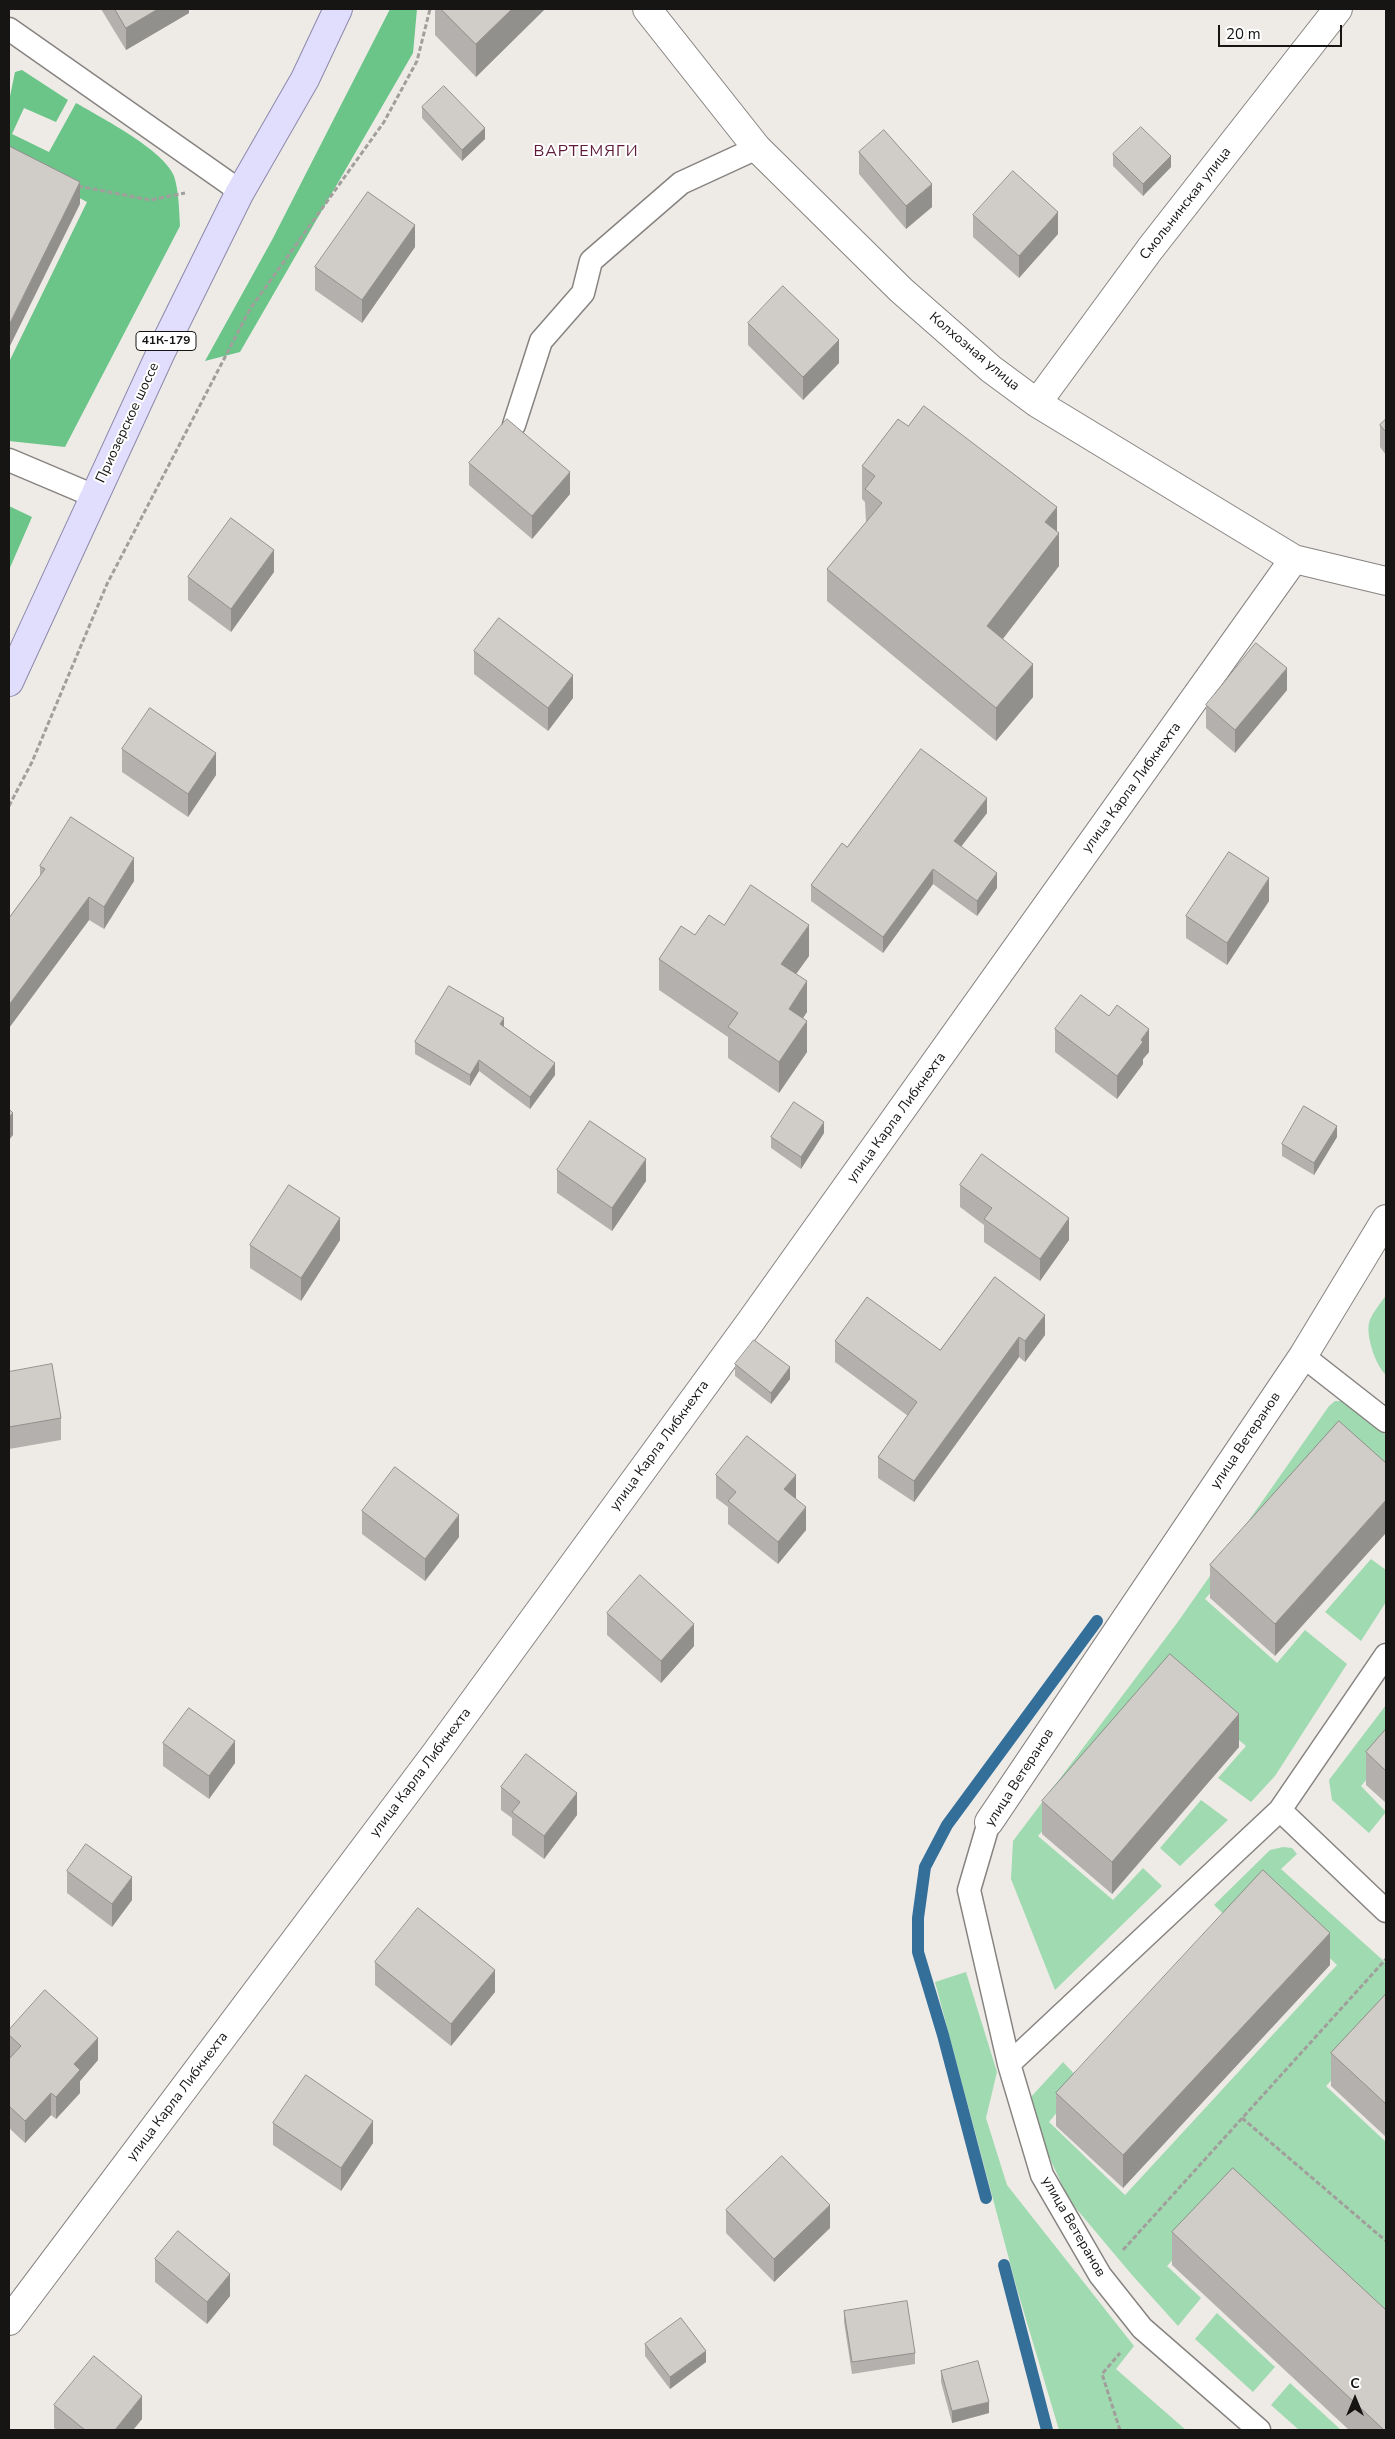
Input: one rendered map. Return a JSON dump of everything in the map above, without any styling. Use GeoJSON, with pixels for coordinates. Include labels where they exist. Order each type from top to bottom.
{"type":"FeatureCollection","features":[{"type":"Feature","properties":{"kind":"main road","name":"Приозерское шоссе"},"geometry":{"type":"LineString","coordinates":[[9,682],[234,189],[305,79],[338,9]]}},
{"type":"Feature","properties":{"kind":"street","name":"Колхозная улица"},"geometry":{"type":"LineString","coordinates":[[646,9],[757,148],[901,290],[991,369],[1037,403],[1294,559],[1386,581]]}},
{"type":"Feature","properties":{"kind":"street","name":"Смольнинская улица"},"geometry":{"type":"LineString","coordinates":[[1037,403],[1150,249],[1338,9]]}},
{"type":"Feature","properties":{"kind":"street","name":"улица Карла Либкнехта"},"geometry":{"type":"LineString","coordinates":[[9,2321],[436,1753],[734,1344],[1294,559]]}},
{"type":"Feature","properties":{"kind":"street","name":"улица Ветеранов"},"geometry":{"type":"LineString","coordinates":[[989,1822],[1303,1356],[1386,1219]]}},
{"type":"Feature","properties":{"kind":"lane"},"geometry":{"type":"LineString","coordinates":[[9,29],[234,189]]}},
{"type":"Feature","properties":{"kind":"lane"},"geometry":{"type":"LineString","coordinates":[[514,425],[541,341],[583,292],[591,261],[681,183],[757,148]]}},
{"type":"Feature","properties":{"kind":"lane"},"geometry":{"type":"LineString","coordinates":[[9,460],[94,496]]}},
{"type":"Feature","properties":{"kind":"lane"},"geometry":{"type":"LineString","coordinates":[[1303,1356],[1386,1421]]}},
{"type":"Feature","properties":{"kind":"lane"},"geometry":{"type":"LineString","coordinates":[[1010,2064],[1280,1810],[1386,1655]]}},
{"type":"Feature","properties":{"kind":"lane"},"geometry":{"type":"LineString","coordinates":[[1280,1810],[1386,1911]]}},
{"type":"Feature","properties":{"kind":"lane","name":"улица Ветеранов"},"geometry":{"type":"LineString","coordinates":[[989,1822],[969,1890],[1010,2064],[1042,2175],[1100,2276],[1142,2328],[1259,2430]]}},
{"type":"Feature","properties":{"kind":"path"},"geometry":{"type":"LineString","coordinates":[[9,806],[32,762],[107,584],[250,309],[384,122],[417,61],[430,9]]}},
{"type":"Feature","properties":{"kind":"path"},"geometry":{"type":"LineString","coordinates":[[72,183],[80,187],[150,200],[234,189]]}},
{"type":"Feature","properties":{"kind":"path"},"geometry":{"type":"LineString","coordinates":[[1100,2276],[1386,1959]]}},
{"type":"Feature","properties":{"kind":"path"},"geometry":{"type":"LineString","coordinates":[[1242,2118],[1386,2241]]}},
{"type":"Feature","properties":{"kind":"path"},"geometry":{"type":"LineString","coordinates":[[1120,2430],[1102,2374],[1142,2328]]}},
{"type":"Feature","properties":{"kind":"green space"},"geometry":{"type":"Polygon","coordinates":[[[390,9],[417,9],[413,53],[240,352],[205,361],[272,240],[390,9]]]}},
{"type":"Feature","properties":{"kind":"green space"},"geometry":{"type":"Polygon","coordinates":[[[22,70],[68,100],[56,122],[24,108],[12,134],[49,152],[76,103],[115,125],[158,156],[168,166],[174,176],[178,194],[180,226],[65,447],[9,441],[9,362],[87,202],[9,161],[9,101],[15,72],[22,70]]]}},
{"type":"Feature","properties":{"kind":"green space"},"geometry":{"type":"Polygon","coordinates":[[[9,506],[32,517],[9,570],[9,506]]]}},
{"type":"Feature","properties":{"kind":"green space"},"geometry":{"type":"Polygon","coordinates":[[[1386,1295],[1386,1375],[1375,1358],[1368,1329],[1372,1316],[1386,1295]]]}},
{"type":"Feature","properties":{"kind":"green space"},"geometry":{"type":"Polygon","coordinates":[[[1335,1401],[1344,1401],[1386,1435],[1386,1490],[1338,1447],[1205,1599],[1277,1663],[1305,1630],[1347,1664],[1275,1776],[1251,1802],[1218,1778],[1246,1746],[1170,1683],[1038,1836],[1113,1900],[1143,1868],[1162,1886],[1055,1990],[1011,1879],[1013,1841],[1177,1623],[1329,1406],[1335,1401]]]}},
{"type":"Feature","properties":{"kind":"green space"},"geometry":{"type":"Polygon","coordinates":[[[1371,1559],[1386,1570],[1386,1602],[1361,1641],[1325,1612],[1371,1559]]]}},
{"type":"Feature","properties":{"kind":"green space"},"geometry":{"type":"Polygon","coordinates":[[[1386,1705],[1386,1757],[1361,1786],[1386,1812],[1369,1833],[1332,1800],[1329,1780],[1386,1705]]]}},
{"type":"Feature","properties":{"kind":"green space"},"geometry":{"type":"Polygon","coordinates":[[[1201,1800],[1228,1820],[1180,1866],[1160,1848],[1201,1800]]]}},
{"type":"Feature","properties":{"kind":"green space"},"geometry":{"type":"Polygon","coordinates":[[[1283,1847],[1292,1848],[1297,1854],[1281,1869],[1386,1963],[1386,2023],[1326,2086],[1386,2142],[1386,2340],[1233,2197],[1167,2266],[1201,2298],[1178,2326],[1069,2200],[1040,2137],[1030,2098],[1063,2062],[1082,2082],[1049,2122],[1125,2195],[1337,1965],[1264,1895],[1234,1924],[1214,1905],[1270,1850],[1283,1847]]]}},
{"type":"Feature","properties":{"kind":"green space"},"geometry":{"type":"Polygon","coordinates":[[[966,1972],[997,2072],[986,2118],[1007,2185],[1134,2346],[1116,2369],[1186,2430],[1059,2430],[1017,2289],[935,1982],[966,1972]]]}},
{"type":"Feature","properties":{"kind":"green space"},"geometry":{"type":"Polygon","coordinates":[[[1217,2313],[1275,2367],[1253,2392],[1195,2339],[1217,2313]]]}},
{"type":"Feature","properties":{"kind":"green space"},"geometry":{"type":"Polygon","coordinates":[[[1290,2383],[1341,2430],[1299,2430],[1271,2405],[1290,2383]]]}},
{"type":"Feature","properties":{"kind":"building"},"geometry":{"type":"Polygon","coordinates":[[[115,9],[158,9],[126,28],[115,9]]]}},
{"type":"Feature","properties":{"kind":"building"},"geometry":{"type":"Polygon","coordinates":[[[441,9],[512,9],[476,44],[441,9]]]}},
{"type":"Feature","properties":{"kind":"building"},"geometry":{"type":"Polygon","coordinates":[[[444,86],[485,128],[462,150],[422,107],[444,86]]]}},
{"type":"Feature","properties":{"kind":"building"},"geometry":{"type":"Polygon","coordinates":[[[1141,127],[1171,156],[1143,184],[1113,154],[1141,127]]]}},
{"type":"Feature","properties":{"kind":"building"},"geometry":{"type":"Polygon","coordinates":[[[884,130],[932,184],[906,206],[859,152],[884,130]]]}},
{"type":"Feature","properties":{"kind":"building"},"geometry":{"type":"Polygon","coordinates":[[[9,146],[80,182],[9,325],[9,146]]]}},
{"type":"Feature","properties":{"kind":"building"},"geometry":{"type":"Polygon","coordinates":[[[1013,171],[1058,212],[1019,256],[973,215],[1013,171]]]}},
{"type":"Feature","properties":{"kind":"building"},"geometry":{"type":"Polygon","coordinates":[[[368,192],[415,225],[362,300],[315,267],[368,192]]]}},
{"type":"Feature","properties":{"kind":"building"},"geometry":{"type":"Polygon","coordinates":[[[783,286],[839,340],[803,377],[748,323],[783,286]]]}},
{"type":"Feature","properties":{"kind":"building"},"geometry":{"type":"Polygon","coordinates":[[[924,406],[1057,507],[1045,522],[1059,533],[987,626],[1033,664],[996,708],[827,569],[882,503],[865,489],[875,476],[862,466],[898,419],[908,426],[924,406]]]}},
{"type":"Feature","properties":{"kind":"building"},"geometry":{"type":"Polygon","coordinates":[[[507,419],[570,472],[532,516],[469,463],[507,419]]]}},
{"type":"Feature","properties":{"kind":"building"},"geometry":{"type":"Polygon","coordinates":[[[1386,419],[1386,432],[1380,425],[1386,419]]]}},
{"type":"Feature","properties":{"kind":"building"},"geometry":{"type":"Polygon","coordinates":[[[231,518],[274,550],[231,609],[188,577],[231,518]]]}},
{"type":"Feature","properties":{"kind":"building"},"geometry":{"type":"Polygon","coordinates":[[[499,618],[573,675],[548,708],[474,651],[499,618]]]}},
{"type":"Feature","properties":{"kind":"building"},"geometry":{"type":"Polygon","coordinates":[[[1256,643],[1287,668],[1235,730],[1206,705],[1256,643]]]}},
{"type":"Feature","properties":{"kind":"building"},"geometry":{"type":"Polygon","coordinates":[[[150,708],[216,753],[188,794],[122,749],[150,708]]]}},
{"type":"Feature","properties":{"kind":"building"},"geometry":{"type":"Polygon","coordinates":[[[921,749],[987,798],[954,841],[997,873],[977,901],[933,869],[883,937],[811,885],[842,843],[847,847],[921,749]]]}},
{"type":"Feature","properties":{"kind":"building"},"geometry":{"type":"Polygon","coordinates":[[[71,817],[134,858],[104,907],[89,897],[9,1005],[9,918],[45,869],[40,866],[71,817]]]}},
{"type":"Feature","properties":{"kind":"building"},"geometry":{"type":"Polygon","coordinates":[[[1229,852],[1269,878],[1227,943],[1186,916],[1229,852]]]}},
{"type":"Feature","properties":{"kind":"building"},"geometry":{"type":"Polygon","coordinates":[[[751,885],[809,925],[781,964],[807,981],[789,1009],[807,1021],[779,1062],[728,1027],[738,1013],[659,959],[681,926],[695,935],[709,915],[724,925],[751,885]]]}},
{"type":"Feature","properties":{"kind":"building"},"geometry":{"type":"Polygon","coordinates":[[[449,986],[504,1018],[500,1024],[555,1063],[530,1097],[479,1060],[470,1075],[415,1042],[449,986]]]}},
{"type":"Feature","properties":{"kind":"building"},"geometry":{"type":"Polygon","coordinates":[[[1081,995],[1109,1016],[1117,1005],[1149,1029],[1141,1040],[1143,1042],[1117,1076],[1055,1029],[1081,995]]]}},
{"type":"Feature","properties":{"kind":"building"},"geometry":{"type":"Polygon","coordinates":[[[794,1102],[824,1122],[801,1157],[771,1137],[794,1102]]]}},
{"type":"Feature","properties":{"kind":"building"},"geometry":{"type":"Polygon","coordinates":[[[1304,1106],[1337,1126],[1314,1163],[1282,1144],[1304,1106]]]}},
{"type":"Feature","properties":{"kind":"building"},"geometry":{"type":"Polygon","coordinates":[[[9,1109],[13,1113],[9,1117],[9,1109]]]}},
{"type":"Feature","properties":{"kind":"building"},"geometry":{"type":"Polygon","coordinates":[[[590,1121],[646,1159],[612,1208],[557,1170],[590,1121]]]}},
{"type":"Feature","properties":{"kind":"building"},"geometry":{"type":"Polygon","coordinates":[[[982,1154],[1069,1218],[1040,1259],[984,1219],[992,1208],[960,1185],[982,1154]]]}},
{"type":"Feature","properties":{"kind":"building"},"geometry":{"type":"Polygon","coordinates":[[[289,1185],[340,1218],[301,1278],[250,1245],[289,1185]]]}},
{"type":"Feature","properties":{"kind":"building"},"geometry":{"type":"Polygon","coordinates":[[[995,1277],[1045,1315],[1025,1341],[1019,1337],[914,1481],[878,1457],[917,1402],[835,1341],[867,1297],[940,1350],[995,1277]]]}},
{"type":"Feature","properties":{"kind":"building"},"geometry":{"type":"Polygon","coordinates":[[[754,1340],[790,1367],[771,1393],[735,1364],[754,1340]]]}},
{"type":"Feature","properties":{"kind":"building"},"geometry":{"type":"Polygon","coordinates":[[[52,1364],[61,1418],[9,1427],[9,1372],[52,1364]]]}},
{"type":"Feature","properties":{"kind":"building"},"geometry":{"type":"Polygon","coordinates":[[[1339,1421],[1386,1463],[1386,1500],[1275,1624],[1210,1565],[1339,1421]]]}},
{"type":"Feature","properties":{"kind":"building"},"geometry":{"type":"Polygon","coordinates":[[[747,1436],[796,1475],[784,1489],[806,1507],[778,1542],[728,1501],[736,1492],[716,1475],[747,1436]]]}},
{"type":"Feature","properties":{"kind":"building"},"geometry":{"type":"Polygon","coordinates":[[[395,1467],[459,1515],[425,1559],[362,1511],[395,1467]]]}},
{"type":"Feature","properties":{"kind":"building"},"geometry":{"type":"Polygon","coordinates":[[[640,1575],[694,1624],[661,1661],[607,1613],[640,1575]]]}},
{"type":"Feature","properties":{"kind":"building"},"geometry":{"type":"Polygon","coordinates":[[[1170,1654],[1239,1714],[1112,1862],[1042,1801],[1170,1654]]]}},
{"type":"Feature","properties":{"kind":"building"},"geometry":{"type":"Polygon","coordinates":[[[189,1708],[235,1741],[209,1776],[163,1743],[189,1708]]]}},
{"type":"Feature","properties":{"kind":"building"},"geometry":{"type":"Polygon","coordinates":[[[1386,1729],[1386,1771],[1366,1752],[1386,1729]]]}},
{"type":"Feature","properties":{"kind":"building"},"geometry":{"type":"Polygon","coordinates":[[[526,1754],[577,1793],[544,1836],[512,1812],[520,1802],[501,1787],[526,1754]]]}},
{"type":"Feature","properties":{"kind":"building"},"geometry":{"type":"Polygon","coordinates":[[[86,1844],[132,1877],[112,1904],[67,1871],[86,1844]]]}},
{"type":"Feature","properties":{"kind":"building"},"geometry":{"type":"Polygon","coordinates":[[[1263,1870],[1330,1933],[1123,2155],[1056,2093],[1263,1870]]]}},
{"type":"Feature","properties":{"kind":"building"},"geometry":{"type":"Polygon","coordinates":[[[418,1908],[495,1970],[451,2024],[375,1962],[418,1908]]]}},
{"type":"Feature","properties":{"kind":"building"},"geometry":{"type":"Polygon","coordinates":[[[45,1990],[98,2038],[74,2064],[80,2070],[56,2097],[51,2093],[25,2121],[9,2106],[9,2059],[21,2046],[9,2035],[9,2030],[45,1990]]]}},
{"type":"Feature","properties":{"kind":"building"},"geometry":{"type":"Polygon","coordinates":[[[1386,1994],[1386,2104],[1331,2053],[1386,1994]]]}},
{"type":"Feature","properties":{"kind":"building"},"geometry":{"type":"Polygon","coordinates":[[[306,2075],[373,2121],[341,2168],[273,2123],[306,2075]]]}},
{"type":"Feature","properties":{"kind":"building"},"geometry":{"type":"Polygon","coordinates":[[[782,2156],[830,2205],[774,2259],[726,2210],[782,2156]]]}},
{"type":"Feature","properties":{"kind":"building"},"geometry":{"type":"Polygon","coordinates":[[[1233,2168],[1386,2310],[1386,2430],[1172,2232],[1233,2168]]]}},
{"type":"Feature","properties":{"kind":"building"},"geometry":{"type":"Polygon","coordinates":[[[178,2231],[230,2274],[207,2302],[155,2259],[178,2231]]]}},
{"type":"Feature","properties":{"kind":"building"},"geometry":{"type":"Polygon","coordinates":[[[907,2301],[915,2353],[852,2362],[844,2311],[907,2301]]]}},
{"type":"Feature","properties":{"kind":"building"},"geometry":{"type":"Polygon","coordinates":[[[681,2318],[706,2351],[670,2377],[645,2344],[681,2318]]]}},
{"type":"Feature","properties":{"kind":"building"},"geometry":{"type":"Polygon","coordinates":[[[94,2356],[142,2396],[115,2430],[85,2430],[54,2405],[94,2356]]]}},
{"type":"Feature","properties":{"kind":"building"},"geometry":{"type":"Polygon","coordinates":[[[978,2361],[989,2402],[952,2411],[941,2371],[978,2361]]]}},
{"type":"Feature","properties":{"kind":"waterway"},"geometry":{"type":"LineString","coordinates":[[986,2198],[943,2035],[918,1952],[918,1918],[925,1867],[947,1825],[1097,1621]]}},
{"type":"Feature","properties":{"kind":"waterway"},"geometry":{"type":"LineString","coordinates":[[1004,2265],[1047,2430]]}},
{"type":"Feature","properties":{"kind":"district","name":"ВАРТЕМЯГИ"},"geometry":{"type":"Point","coordinates":[586,152]}}]}
